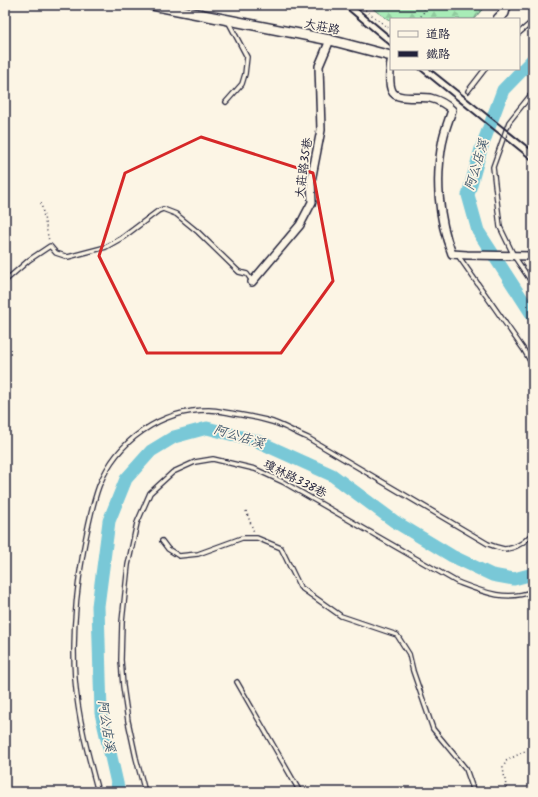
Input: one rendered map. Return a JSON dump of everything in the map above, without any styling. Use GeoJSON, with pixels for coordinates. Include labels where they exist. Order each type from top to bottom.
{"type":"FeatureCollection","features":[{"type":"Feature","properties":{"kind":"street","name":"大莊路"},"geometry":{"type":"LineString","coordinates":[[152,5],[330,40],[390,56]]}},
{"type":"Feature","properties":{"kind":"street"},"geometry":{"type":"LineString","coordinates":[[499,18],[504,13],[506,5]]}},
{"type":"Feature","properties":{"kind":"street","name":"大莊路35巷"},"geometry":{"type":"LineString","coordinates":[[252,282],[300,225],[312,202],[311,181],[321,130],[319,66],[330,40]]}},
{"type":"Feature","properties":{"kind":"street"},"geometry":{"type":"LineString","coordinates":[[391,70],[390,86],[395,95],[430,98],[446,104],[452,110],[443,139],[439,174],[440,208],[452,254],[467,256],[533,256]]}},
{"type":"Feature","properties":{"kind":"lane"},"geometry":{"type":"LineString","coordinates":[[226,102],[242,84],[247,57],[227,20]]}},
{"type":"Feature","properties":{"kind":"lane"},"geometry":{"type":"LineString","coordinates":[[520,32],[533,21]]}},
{"type":"Feature","properties":{"kind":"lane"},"geometry":{"type":"LineString","coordinates":[[468,91],[484,70]]}},
{"type":"Feature","properties":{"kind":"lane"},"geometry":{"type":"LineString","coordinates":[[533,92],[509,122],[493,167],[500,227],[513,256],[533,284]]}},
{"type":"Feature","properties":{"kind":"lane"},"geometry":{"type":"LineString","coordinates":[[5,281],[29,260],[50,246],[56,253],[68,257],[106,247],[122,238],[158,211],[163,209],[176,214],[198,232],[239,272],[247,274],[252,282]]}},
{"type":"Feature","properties":{"kind":"lane"},"geometry":{"type":"LineString","coordinates":[[457,254],[524,350],[533,366]]}},
{"type":"Feature","properties":{"kind":"lane"},"geometry":{"type":"LineString","coordinates":[[98,792],[86,750],[75,680],[74,617],[79,572],[91,510],[100,484],[112,462],[124,446],[143,430],[163,418],[186,412],[210,410],[240,415],[277,424],[308,438],[488,544],[504,549],[518,545],[530,536],[533,531]]}},
{"type":"Feature","properties":{"kind":"lane","name":"瓊林路338巷"},"geometry":{"type":"LineString","coordinates":[[145,792],[134,751],[122,686],[122,622],[128,564],[137,523],[150,493],[173,472],[195,462],[213,459],[255,469],[283,482],[457,582],[483,592],[505,597],[527,594],[533,591]]}},
{"type":"Feature","properties":{"kind":"lane"},"geometry":{"type":"LineString","coordinates":[[162,542],[168,549],[179,556],[198,554],[242,538],[257,538],[281,548],[300,587],[341,616],[397,635],[409,654],[413,671],[433,729],[466,769],[474,792]]}},
{"type":"Feature","properties":{"kind":"lane"},"geometry":{"type":"LineString","coordinates":[[236,682],[300,792]]}},
{"type":"Feature","properties":{"kind":"path"},"geometry":{"type":"LineString","coordinates":[[359,5],[390,29]]}},
{"type":"Feature","properties":{"kind":"path"},"geometry":{"type":"LineString","coordinates":[[419,18],[423,14],[425,5]]}},
{"type":"Feature","properties":{"kind":"path"},"geometry":{"type":"LineString","coordinates":[[41,202],[50,246]]}},
{"type":"Feature","properties":{"kind":"path"},"geometry":{"type":"LineString","coordinates":[[246,511],[257,538]]}},
{"type":"Feature","properties":{"kind":"path"},"geometry":{"type":"LineString","coordinates":[[507,792],[503,768],[506,761],[525,751]]}},
{"type":"Feature","properties":{"kind":"highlighted area"},"geometry":{"type":"Polygon","coordinates":[[[201,137],[313,173],[333,281],[281,353],[147,353],[99,256],[125,173],[201,137]]]}},
{"type":"Feature","properties":{"kind":"green space"},"geometry":{"type":"Polygon","coordinates":[[[369,5],[486,5],[475,18],[390,18],[390,20],[369,5]]]}},
{"type":"Feature","properties":{"kind":"waterway","name":"阿公店溪"},"geometry":{"type":"LineString","coordinates":[[533,59],[503,90],[481,149],[468,195],[478,231],[533,316]]}},
{"type":"Feature","properties":{"kind":"waterway","name":"阿公店溪"},"geometry":{"type":"LineString","coordinates":[[119,792],[101,713],[98,606],[109,521],[126,479],[151,451],[174,437],[207,428],[257,441],[332,475],[394,521],[452,556],[492,575],[514,579],[533,574]]}},
{"type":"Feature","properties":{"kind":"railway"},"geometry":{"type":"LineString","coordinates":[[342,5],[390,45]]}},
{"type":"Feature","properties":{"kind":"railway"},"geometry":{"type":"LineString","coordinates":[[353,5],[390,36]]}},
{"type":"Feature","properties":{"kind":"railway"},"geometry":{"type":"LineString","coordinates":[[420,70],[533,161]]}},
{"type":"Feature","properties":{"kind":"railway"},"geometry":{"type":"LineString","coordinates":[[431,70],[533,151]]}}]}
